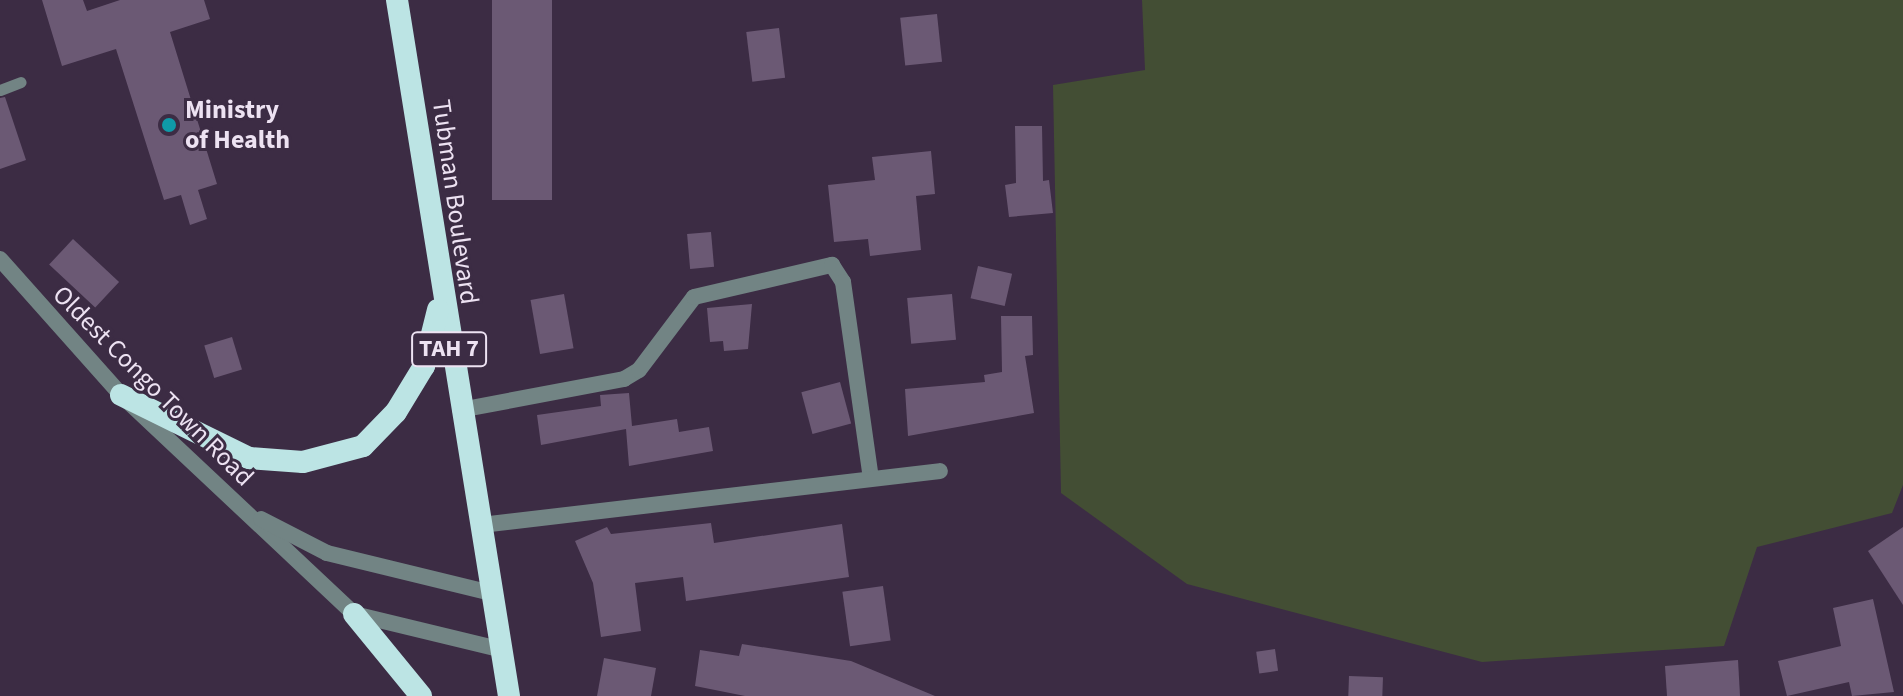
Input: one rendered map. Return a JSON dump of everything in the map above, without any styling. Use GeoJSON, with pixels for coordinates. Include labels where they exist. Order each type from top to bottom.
{"type":"FeatureCollection","features":[{"type":"Feature","properties":{"kind":"highway","name":"Tubman Boulevard"},"geometry":{"type":"LineString","coordinates":[[397,0],[440,301],[481,525],[499,649],[510,693]]}},
{"type":"Feature","properties":{"kind":"highway"},"geometry":{"type":"LineString","coordinates":[[121,395],[249,458],[303,462],[363,446],[424,366],[440,301]]}},
{"type":"Feature","properties":{"kind":"highway"},"geometry":{"type":"LineString","coordinates":[[354,614],[414,693]]}},
{"type":"Feature","properties":{"kind":"street","name":"Oldest Congo Town Road"},"geometry":{"type":"LineString","coordinates":[[0,259],[121,395],[354,614]]}},
{"type":"Feature","properties":{"kind":"street"},"geometry":{"type":"LineString","coordinates":[[460,410],[624,379],[639,370],[694,297],[832,265],[843,282],[871,478]]}},
{"type":"Feature","properties":{"kind":"street"},"geometry":{"type":"LineString","coordinates":[[481,525],[940,471]]}},
{"type":"Feature","properties":{"kind":"street"},"geometry":{"type":"LineString","coordinates":[[242,509],[327,553],[491,593]]}},
{"type":"Feature","properties":{"kind":"street"},"geometry":{"type":"LineString","coordinates":[[354,614],[499,649]]}},
{"type":"Feature","properties":{"kind":"lane"},"geometry":{"type":"LineString","coordinates":[[0,90],[21,82]]}},
{"type":"Feature","properties":{"kind":"green space"},"geometry":{"type":"Polygon","coordinates":[[[1142,0],[1903,0],[1903,485],[1892,513],[1757,547],[1724,646],[1482,662],[1187,584],[1061,493],[1053,85],[1145,70],[1142,0]]]}},
{"type":"Feature","properties":{"kind":"building","name":"Ministry of Health"},"geometry":{"type":"Polygon","coordinates":[[[42,0],[83,0],[87,11],[120,0],[204,0],[210,19],[170,32],[217,184],[198,190],[207,219],[190,225],[181,195],[164,200],[116,49],[62,66],[42,0]]]}},
{"type":"Feature","properties":{"kind":"building"},"geometry":{"type":"Polygon","coordinates":[[[492,0],[552,0],[552,200],[492,200],[492,0]]]}},
{"type":"Feature","properties":{"kind":"building"},"geometry":{"type":"Polygon","coordinates":[[[937,14],[942,62],[905,66],[900,18],[937,14]]]}},
{"type":"Feature","properties":{"kind":"building"},"geometry":{"type":"Polygon","coordinates":[[[779,28],[785,78],[752,82],[746,32],[779,28]]]}},
{"type":"Feature","properties":{"kind":"building"},"geometry":{"type":"Polygon","coordinates":[[[5,97],[26,160],[0,169],[0,98],[5,97]]]}},
{"type":"Feature","properties":{"kind":"building"},"geometry":{"type":"Polygon","coordinates":[[[1015,126],[1042,126],[1043,181],[1049,180],[1053,213],[1009,217],[1005,185],[1016,183],[1015,126]]]}},
{"type":"Feature","properties":{"kind":"building"},"geometry":{"type":"Polygon","coordinates":[[[931,151],[935,194],[916,196],[921,250],[870,256],[868,239],[834,242],[828,185],[875,180],[872,157],[931,151]]]}},
{"type":"Feature","properties":{"kind":"building"},"geometry":{"type":"Polygon","coordinates":[[[711,232],[714,267],[690,269],[687,234],[711,232]]]}},
{"type":"Feature","properties":{"kind":"building"},"geometry":{"type":"Polygon","coordinates":[[[73,239],[119,282],[95,308],[49,265],[73,239]]]}},
{"type":"Feature","properties":{"kind":"building"},"geometry":{"type":"Polygon","coordinates":[[[978,266],[1012,274],[1005,306],[971,298],[978,266]]]}},
{"type":"Feature","properties":{"kind":"building"},"geometry":{"type":"Polygon","coordinates":[[[564,294],[574,348],[540,354],[531,300],[564,294]]]}},
{"type":"Feature","properties":{"kind":"building"},"geometry":{"type":"Polygon","coordinates":[[[952,294],[956,340],[911,344],[907,298],[952,294]]]}},
{"type":"Feature","properties":{"kind":"building"},"geometry":{"type":"Polygon","coordinates":[[[752,304],[748,349],[724,351],[723,341],[710,342],[707,308],[752,304]]]}},
{"type":"Feature","properties":{"kind":"building"},"geometry":{"type":"Polygon","coordinates":[[[1001,316],[1032,316],[1033,355],[1025,356],[1034,413],[908,436],[905,389],[985,382],[984,375],[1002,372],[1001,316]]]}},
{"type":"Feature","properties":{"kind":"building"},"geometry":{"type":"Polygon","coordinates":[[[232,337],[242,370],[214,378],[204,345],[232,337]]]}},
{"type":"Feature","properties":{"kind":"building"},"geometry":{"type":"Polygon","coordinates":[[[840,382],[851,424],[812,434],[801,392],[840,382]]]}},
{"type":"Feature","properties":{"kind":"building"},"geometry":{"type":"Polygon","coordinates":[[[629,393],[632,426],[677,419],[679,432],[709,427],[713,451],[629,466],[626,429],[541,445],[537,415],[601,406],[600,395],[629,393]]]}},
{"type":"Feature","properties":{"kind":"building"},"geometry":{"type":"Polygon","coordinates":[[[711,523],[714,543],[842,524],[849,577],[686,601],[683,577],[635,583],[641,631],[601,637],[593,583],[575,541],[607,527],[611,534],[711,523]]]}},
{"type":"Feature","properties":{"kind":"building"},"geometry":{"type":"Polygon","coordinates":[[[1903,527],[1903,605],[1868,551],[1903,527]]]}},
{"type":"Feature","properties":{"kind":"building"},"geometry":{"type":"Polygon","coordinates":[[[883,586],[891,640],[850,646],[842,592],[883,586]]]}},
{"type":"Feature","properties":{"kind":"building"},"geometry":{"type":"Polygon","coordinates":[[[1873,599],[1894,692],[1852,696],[1849,682],[1787,696],[1778,661],[1841,646],[1833,608],[1873,599]]]}},
{"type":"Feature","properties":{"kind":"building"},"geometry":{"type":"Polygon","coordinates":[[[742,644],[851,661],[935,696],[745,696],[695,686],[700,650],[739,656],[742,644]]]}},
{"type":"Feature","properties":{"kind":"building"},"geometry":{"type":"Polygon","coordinates":[[[1275,649],[1278,671],[1259,673],[1256,652],[1275,649]]]}},
{"type":"Feature","properties":{"kind":"building"},"geometry":{"type":"Polygon","coordinates":[[[604,658],[656,668],[651,696],[597,696],[604,658]]]}},
{"type":"Feature","properties":{"kind":"building"},"geometry":{"type":"Polygon","coordinates":[[[1738,660],[1740,696],[1667,696],[1665,666],[1738,660]]]}},
{"type":"Feature","properties":{"kind":"building"},"geometry":{"type":"Polygon","coordinates":[[[1349,676],[1383,677],[1382,696],[1348,696],[1349,676]]]}},
{"type":"Feature","properties":{"kind":"place","name":"Ministry of Health"},"geometry":{"type":"Point","coordinates":[169,125]}}]}
